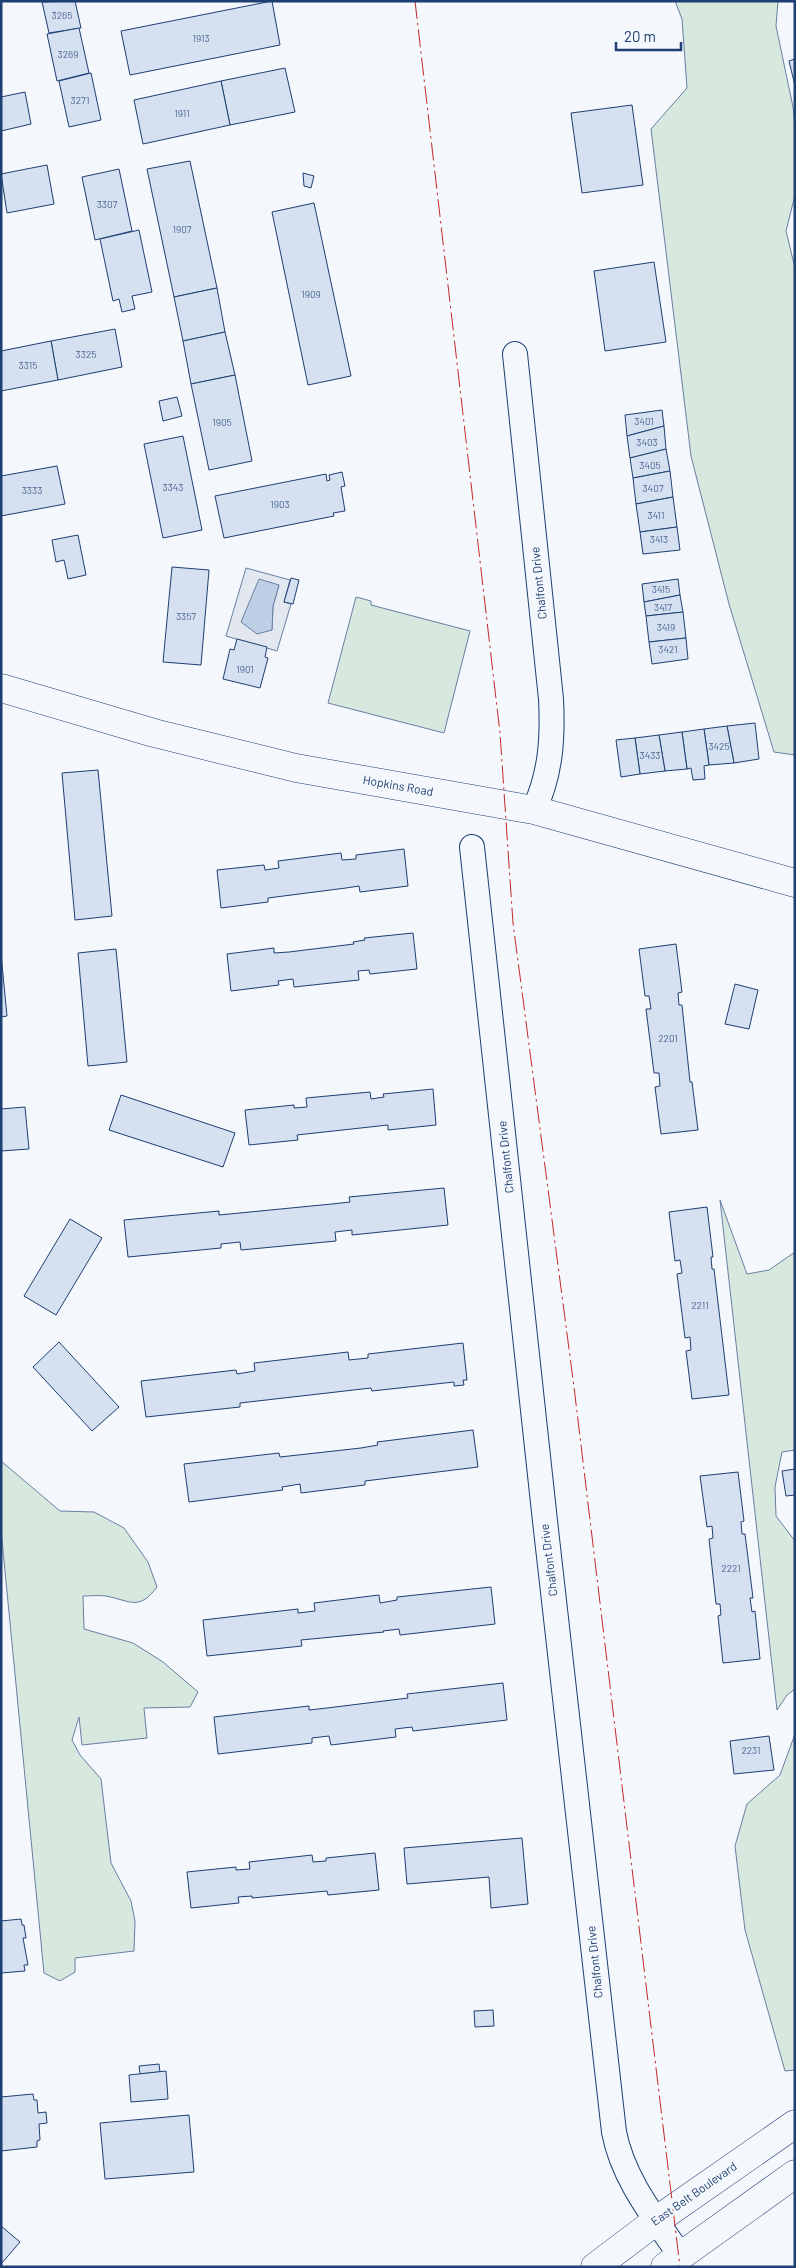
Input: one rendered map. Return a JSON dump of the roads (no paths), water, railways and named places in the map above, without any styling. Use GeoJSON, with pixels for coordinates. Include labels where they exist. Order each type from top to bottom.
{"type":"FeatureCollection","features":[{"type":"Feature","properties":{"kind":"main road","name":"Hopkins Road"},"geometry":{"type":"LineString","coordinates":[[1,688],[154,733],[296,768],[534,810],[795,883]]}},
{"type":"Feature","properties":{"kind":"main road","name":"East Belt Boulevard"},"geometry":{"type":"LineString","coordinates":[[595,2267],[795,2124]]}},
{"type":"Feature","properties":{"kind":"main road"},"geometry":{"type":"LineString","coordinates":[[672,2261],[795,2174]]}},
{"type":"Feature","properties":{"kind":"street","name":"Chalfont Drive"},"geometry":{"type":"LineString","coordinates":[[515,354],[551,698],[553,736],[544,787],[534,810]]}},
{"type":"Feature","properties":{"kind":"street","name":"Chalfont Drive"},"geometry":{"type":"LineString","coordinates":[[472,847],[612,2117],[618,2152],[636,2189],[657,2221],[672,2261]]}},
{"type":"Feature","properties":{"kind":"water"},"geometry":{"type":"Polygon","coordinates":[[[259,579],[279,585],[273,606],[272,630],[257,634],[241,622],[259,579]]]}}]}
